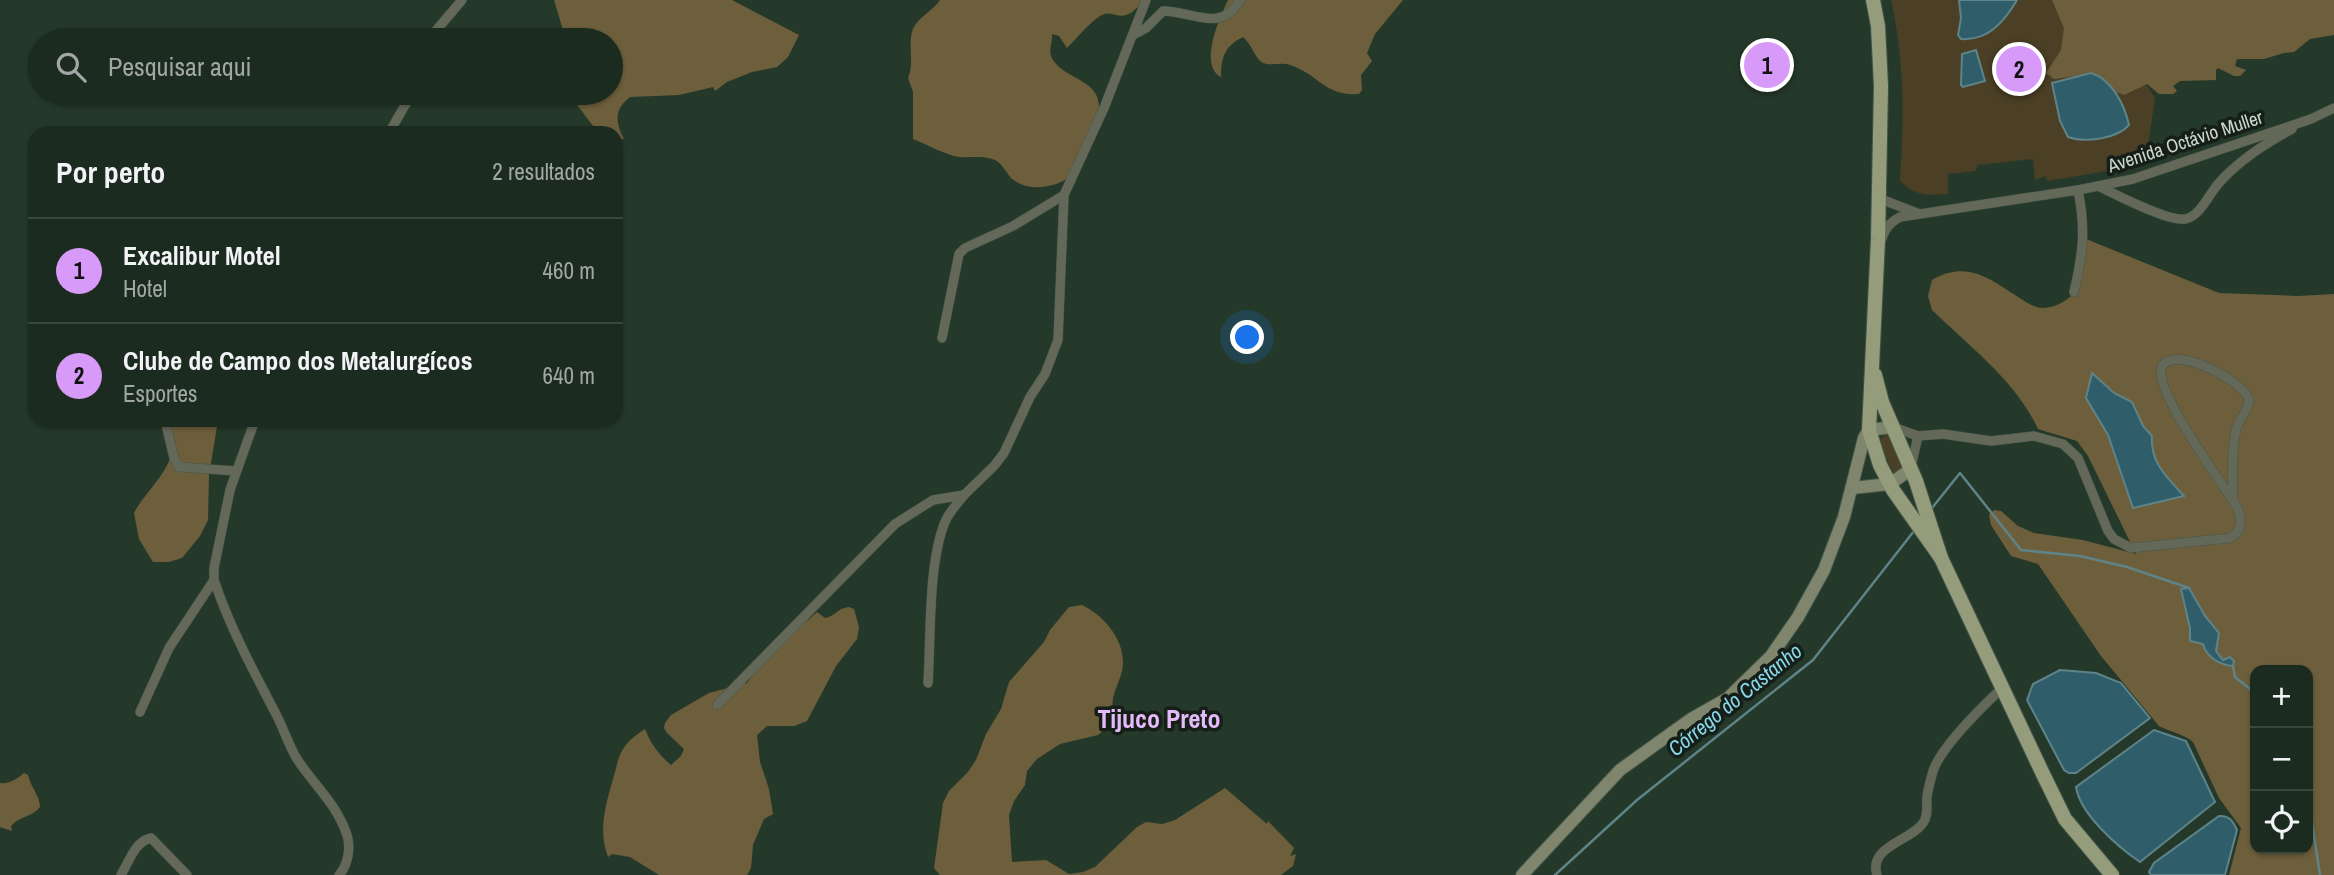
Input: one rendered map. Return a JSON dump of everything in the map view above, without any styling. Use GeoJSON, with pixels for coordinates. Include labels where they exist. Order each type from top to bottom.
{"type":"FeatureCollection","features":[{"type":"Feature","properties":{"kind":"main road"},"geometry":{"type":"LineString","coordinates":[[1873,0],[1881,54],[1877,264],[1869,430],[1889,484],[1941,558]]}},
{"type":"Feature","properties":{"kind":"main road"},"geometry":{"type":"LineString","coordinates":[[1873,364],[1880,394],[1911,469],[1941,558],[2065,819],[2112,875]]}},
{"type":"Feature","properties":{"kind":"main road"},"geometry":{"type":"LineString","coordinates":[[1869,430],[1893,427]]}},
{"type":"Feature","properties":{"kind":"main road"},"geometry":{"type":"LineString","coordinates":[[1522,875],[1620,770],[1691,719],[1728,698],[1771,656],[1798,617],[1824,570],[1852,488],[1864,438],[1869,430]]}},
{"type":"Feature","properties":{"kind":"main road"},"geometry":{"type":"LineString","coordinates":[[1852,488],[1889,484],[1911,469]]}},
{"type":"Feature","properties":{"kind":"street"},"geometry":{"type":"LineString","coordinates":[[438,28],[462,0]]}},
{"type":"Feature","properties":{"kind":"street"},"geometry":{"type":"LineString","coordinates":[[928,683],[935,562],[939,537],[947,518],[964,495],[1004,453],[1030,397],[1053,359],[1058,340],[1064,195],[1104,108],[1146,0]]}},
{"type":"Feature","properties":{"kind":"street"},"geometry":{"type":"LineString","coordinates":[[1133,35],[1146,28],[1163,11],[1219,18],[1228,15],[1241,0]]}},
{"type":"Feature","properties":{"kind":"street"},"geometry":{"type":"LineString","coordinates":[[392,126],[405,105]]}},
{"type":"Feature","properties":{"kind":"street","name":"Avenida Octávio Muller"},"geometry":{"type":"LineString","coordinates":[[1877,264],[1885,229],[1900,217],[2098,187],[2133,179],[2311,119],[2334,108]]}},
{"type":"Feature","properties":{"kind":"street"},"geometry":{"type":"LineString","coordinates":[[2098,187],[2172,218],[2187,219],[2194,215],[2217,185],[2234,169],[2270,141],[2311,119]]}},
{"type":"Feature","properties":{"kind":"street"},"geometry":{"type":"LineString","coordinates":[[2074,292],[2083,254],[2084,221],[2078,190]]}},
{"type":"Feature","properties":{"kind":"street"},"geometry":{"type":"LineString","coordinates":[[942,338],[959,254],[965,248],[1013,226],[1064,195]]}},
{"type":"Feature","properties":{"kind":"street"},"geometry":{"type":"LineString","coordinates":[[1878,198],[1919,214]]}},
{"type":"Feature","properties":{"kind":"street"},"geometry":{"type":"LineString","coordinates":[[1893,427],[1918,436],[1943,434],[1990,440],[2034,436],[2063,444],[2078,458],[2108,531],[2114,539],[2131,548],[2230,538],[2238,531],[2241,522],[2238,509],[2168,400],[2160,378],[2163,365],[2168,360],[2182,358],[2212,370],[2245,392],[2249,398],[2236,426],[2233,445],[2233,499]]}},
{"type":"Feature","properties":{"kind":"street"},"geometry":{"type":"LineString","coordinates":[[167,427],[174,458],[179,467],[236,471]]}},
{"type":"Feature","properties":{"kind":"street"},"geometry":{"type":"LineString","coordinates":[[140,712],[169,648],[214,580],[219,542],[236,471],[252,427]]}},
{"type":"Feature","properties":{"kind":"street"},"geometry":{"type":"LineString","coordinates":[[1911,469],[1918,436]]}},
{"type":"Feature","properties":{"kind":"street"},"geometry":{"type":"LineString","coordinates":[[716,705],[895,524],[933,500],[964,495]]}},
{"type":"Feature","properties":{"kind":"street"},"geometry":{"type":"LineString","coordinates":[[214,580],[244,654],[296,757],[319,785],[345,829],[348,839],[347,859],[345,869],[340,875]]}},
{"type":"Feature","properties":{"kind":"street"},"geometry":{"type":"LineString","coordinates":[[1877,875],[1875,867],[1878,858],[1923,823],[1927,813],[1927,793],[1937,762],[2002,688]]}},
{"type":"Feature","properties":{"kind":"street"},"geometry":{"type":"LineString","coordinates":[[121,875],[138,845],[151,838],[187,875]]}},
{"type":"Feature","properties":{"kind":"shaded area"},"geometry":{"type":"Polygon","coordinates":[[[554,0],[732,0],[799,35],[788,57],[777,67],[752,72],[727,82],[715,91],[713,87],[679,95],[630,97],[623,104],[623,28],[562,28],[554,0]]]}},
{"type":"Feature","properties":{"kind":"shaded area"},"geometry":{"type":"Polygon","coordinates":[[[940,0],[1144,0],[1124,16],[1110,13],[1100,16],[1067,48],[1059,36],[1052,34],[1050,50],[1053,60],[1059,67],[1089,86],[1098,100],[1099,110],[1072,175],[1051,186],[1026,186],[1011,178],[995,160],[954,156],[913,139],[913,92],[908,78],[911,66],[911,35],[918,21],[940,0]]]}},
{"type":"Feature","properties":{"kind":"shaded area"},"geometry":{"type":"Polygon","coordinates":[[[1228,0],[1403,0],[1375,34],[1367,53],[1372,61],[1361,75],[1362,90],[1359,94],[1347,94],[1329,88],[1290,65],[1263,63],[1243,37],[1225,53],[1221,77],[1214,71],[1211,52],[1216,29],[1228,0]]]}},
{"type":"Feature","properties":{"kind":"shaded area"},"geometry":{"type":"Polygon","coordinates":[[[1891,0],[2091,0],[2155,98],[2147,152],[2125,168],[2048,181],[2045,176],[2035,180],[2033,159],[1978,165],[1975,171],[1948,174],[1948,194],[1928,195],[1912,190],[1900,181],[1902,91],[1899,47],[1891,0]]]}},
{"type":"Feature","properties":{"kind":"shaded area"},"geometry":{"type":"Polygon","coordinates":[[[2052,0],[2334,0],[2334,35],[2310,39],[2294,52],[2264,59],[2237,59],[2235,66],[2246,70],[2240,76],[2218,68],[2216,80],[2180,81],[2173,86],[2177,91],[2173,94],[2159,94],[2147,84],[2124,95],[2084,75],[2054,79],[2046,73],[2061,50],[2064,28],[2052,0]]]}},
{"type":"Feature","properties":{"kind":"shaded area"},"geometry":{"type":"Polygon","coordinates":[[[577,105],[622,105],[618,116],[619,126],[593,126],[577,105]]]}},
{"type":"Feature","properties":{"kind":"shaded area"},"geometry":{"type":"Polygon","coordinates":[[[2086,239],[2219,293],[2298,296],[2334,294],[2334,875],[2229,875],[2241,828],[2219,798],[2193,742],[2159,726],[2101,656],[2038,564],[2011,556],[1991,525],[1989,515],[1994,510],[2001,511],[2018,526],[2034,533],[2083,540],[2136,554],[2088,456],[2077,441],[2038,429],[2005,380],[1932,310],[1928,296],[1932,280],[1944,274],[1967,272],[1987,278],[2040,308],[2058,305],[2077,291],[2086,239]]]}},
{"type":"Feature","properties":{"kind":"shaded area"},"geometry":{"type":"Polygon","coordinates":[[[171,427],[217,427],[209,475],[208,520],[200,536],[182,558],[169,562],[153,562],[139,539],[134,513],[160,477],[171,455],[171,427]]]}},
{"type":"Feature","properties":{"kind":"shaded area"},"geometry":{"type":"Polygon","coordinates":[[[1890,436],[1904,469],[1894,474],[1880,445],[1881,438],[1890,436]]]}},
{"type":"Feature","properties":{"kind":"shaded area"},"geometry":{"type":"Polygon","coordinates":[[[1082,605],[1106,623],[1122,650],[1122,671],[1113,698],[1110,725],[1098,735],[1060,744],[1037,759],[1027,771],[1025,785],[1014,801],[1009,815],[1012,862],[1046,860],[1069,874],[1083,872],[1095,867],[1137,827],[1146,822],[1162,824],[1175,820],[1225,788],[1267,824],[1268,821],[1294,848],[1290,856],[1296,854],[1293,866],[1281,875],[940,875],[934,868],[943,803],[949,791],[976,760],[986,734],[1001,709],[1009,682],[1044,642],[1069,607],[1082,605]]]}},
{"type":"Feature","properties":{"kind":"shaded area"},"geometry":{"type":"Polygon","coordinates":[[[849,607],[854,609],[859,627],[857,639],[836,666],[807,721],[794,726],[767,726],[757,735],[760,762],[769,789],[773,814],[764,819],[753,845],[751,868],[747,875],[659,875],[630,857],[612,854],[608,857],[603,836],[604,815],[619,759],[629,741],[645,729],[656,749],[671,765],[684,749],[664,728],[671,715],[709,693],[747,683],[765,658],[817,612],[825,618],[849,607]]]}},
{"type":"Feature","properties":{"kind":"shaded area"},"geometry":{"type":"Polygon","coordinates":[[[24,773],[28,775],[40,807],[14,823],[11,826],[12,831],[0,827],[0,783],[13,781],[24,773]]]}},
{"type":"Feature","properties":{"kind":"water"},"geometry":{"type":"Polygon","coordinates":[[[1959,0],[2017,0],[2007,16],[1987,33],[1971,39],[1961,39],[1958,35],[1961,18],[1959,0]]]}},
{"type":"Feature","properties":{"kind":"water"},"geometry":{"type":"Polygon","coordinates":[[[1976,50],[1985,81],[1963,87],[1962,54],[1976,50]]]}},
{"type":"Feature","properties":{"kind":"water"},"geometry":{"type":"Polygon","coordinates":[[[2091,73],[2111,87],[2129,125],[2117,134],[2100,139],[2068,137],[2060,121],[2052,83],[2091,73]]]}},
{"type":"Feature","properties":{"kind":"water"},"geometry":{"type":"Polygon","coordinates":[[[2092,373],[2114,393],[2132,402],[2143,426],[2152,436],[2157,462],[2184,496],[2133,508],[2108,435],[2086,398],[2092,373]]]}},
{"type":"Feature","properties":{"kind":"water"},"geometry":{"type":"Polygon","coordinates":[[[2189,588],[2205,616],[2219,633],[2216,651],[2223,660],[2230,657],[2234,661],[2233,666],[2214,660],[2203,644],[2190,641],[2190,628],[2181,589],[2189,588]]]}},
{"type":"Feature","properties":{"kind":"water"},"geometry":{"type":"Polygon","coordinates":[[[2060,670],[2096,673],[2121,683],[2150,718],[2076,773],[2064,770],[2027,700],[2033,684],[2060,670]]]}},
{"type":"Feature","properties":{"kind":"water"},"geometry":{"type":"Polygon","coordinates":[[[2154,730],[2186,741],[2215,802],[2140,862],[2121,848],[2092,819],[2076,787],[2154,730]]]}},
{"type":"Feature","properties":{"kind":"water"},"geometry":{"type":"Polygon","coordinates":[[[2219,816],[2230,819],[2237,830],[2225,875],[2151,875],[2149,872],[2154,863],[2219,816]]]}},
{"type":"Feature","properties":{"kind":"waterway","name":"Córrego do Castanho"},"geometry":{"type":"LineString","coordinates":[[1932,508],[1960,473],[2021,550],[2080,556],[2127,567],[2189,588]]}},
{"type":"Feature","properties":{"kind":"waterway","name":"Córrego do Castanho"},"geometry":{"type":"LineString","coordinates":[[1555,875],[1637,800],[1813,660],[1914,531]]}},
{"type":"Feature","properties":{"kind":"waterway","name":"Córrego do Castanho"},"geometry":{"type":"LineString","coordinates":[[2233,666],[2235,677],[2250,689]]}},
{"type":"Feature","properties":{"kind":"waterway","name":"Córrego do Castanho"},"geometry":{"type":"LineString","coordinates":[[2313,829],[2320,875]]}},
{"type":"Feature","properties":{"kind":"place","name":"Excalibur Motel"},"geometry":{"type":"Point","coordinates":[1767,65]}},
{"type":"Feature","properties":{"kind":"place","name":"Clube de Campo dos Metalurgícos"},"geometry":{"type":"Point","coordinates":[2019,69]}},
{"type":"Feature","properties":{"kind":"district","name":"Tijuco Preto"},"geometry":{"type":"Point","coordinates":[1159,719]}}]}
